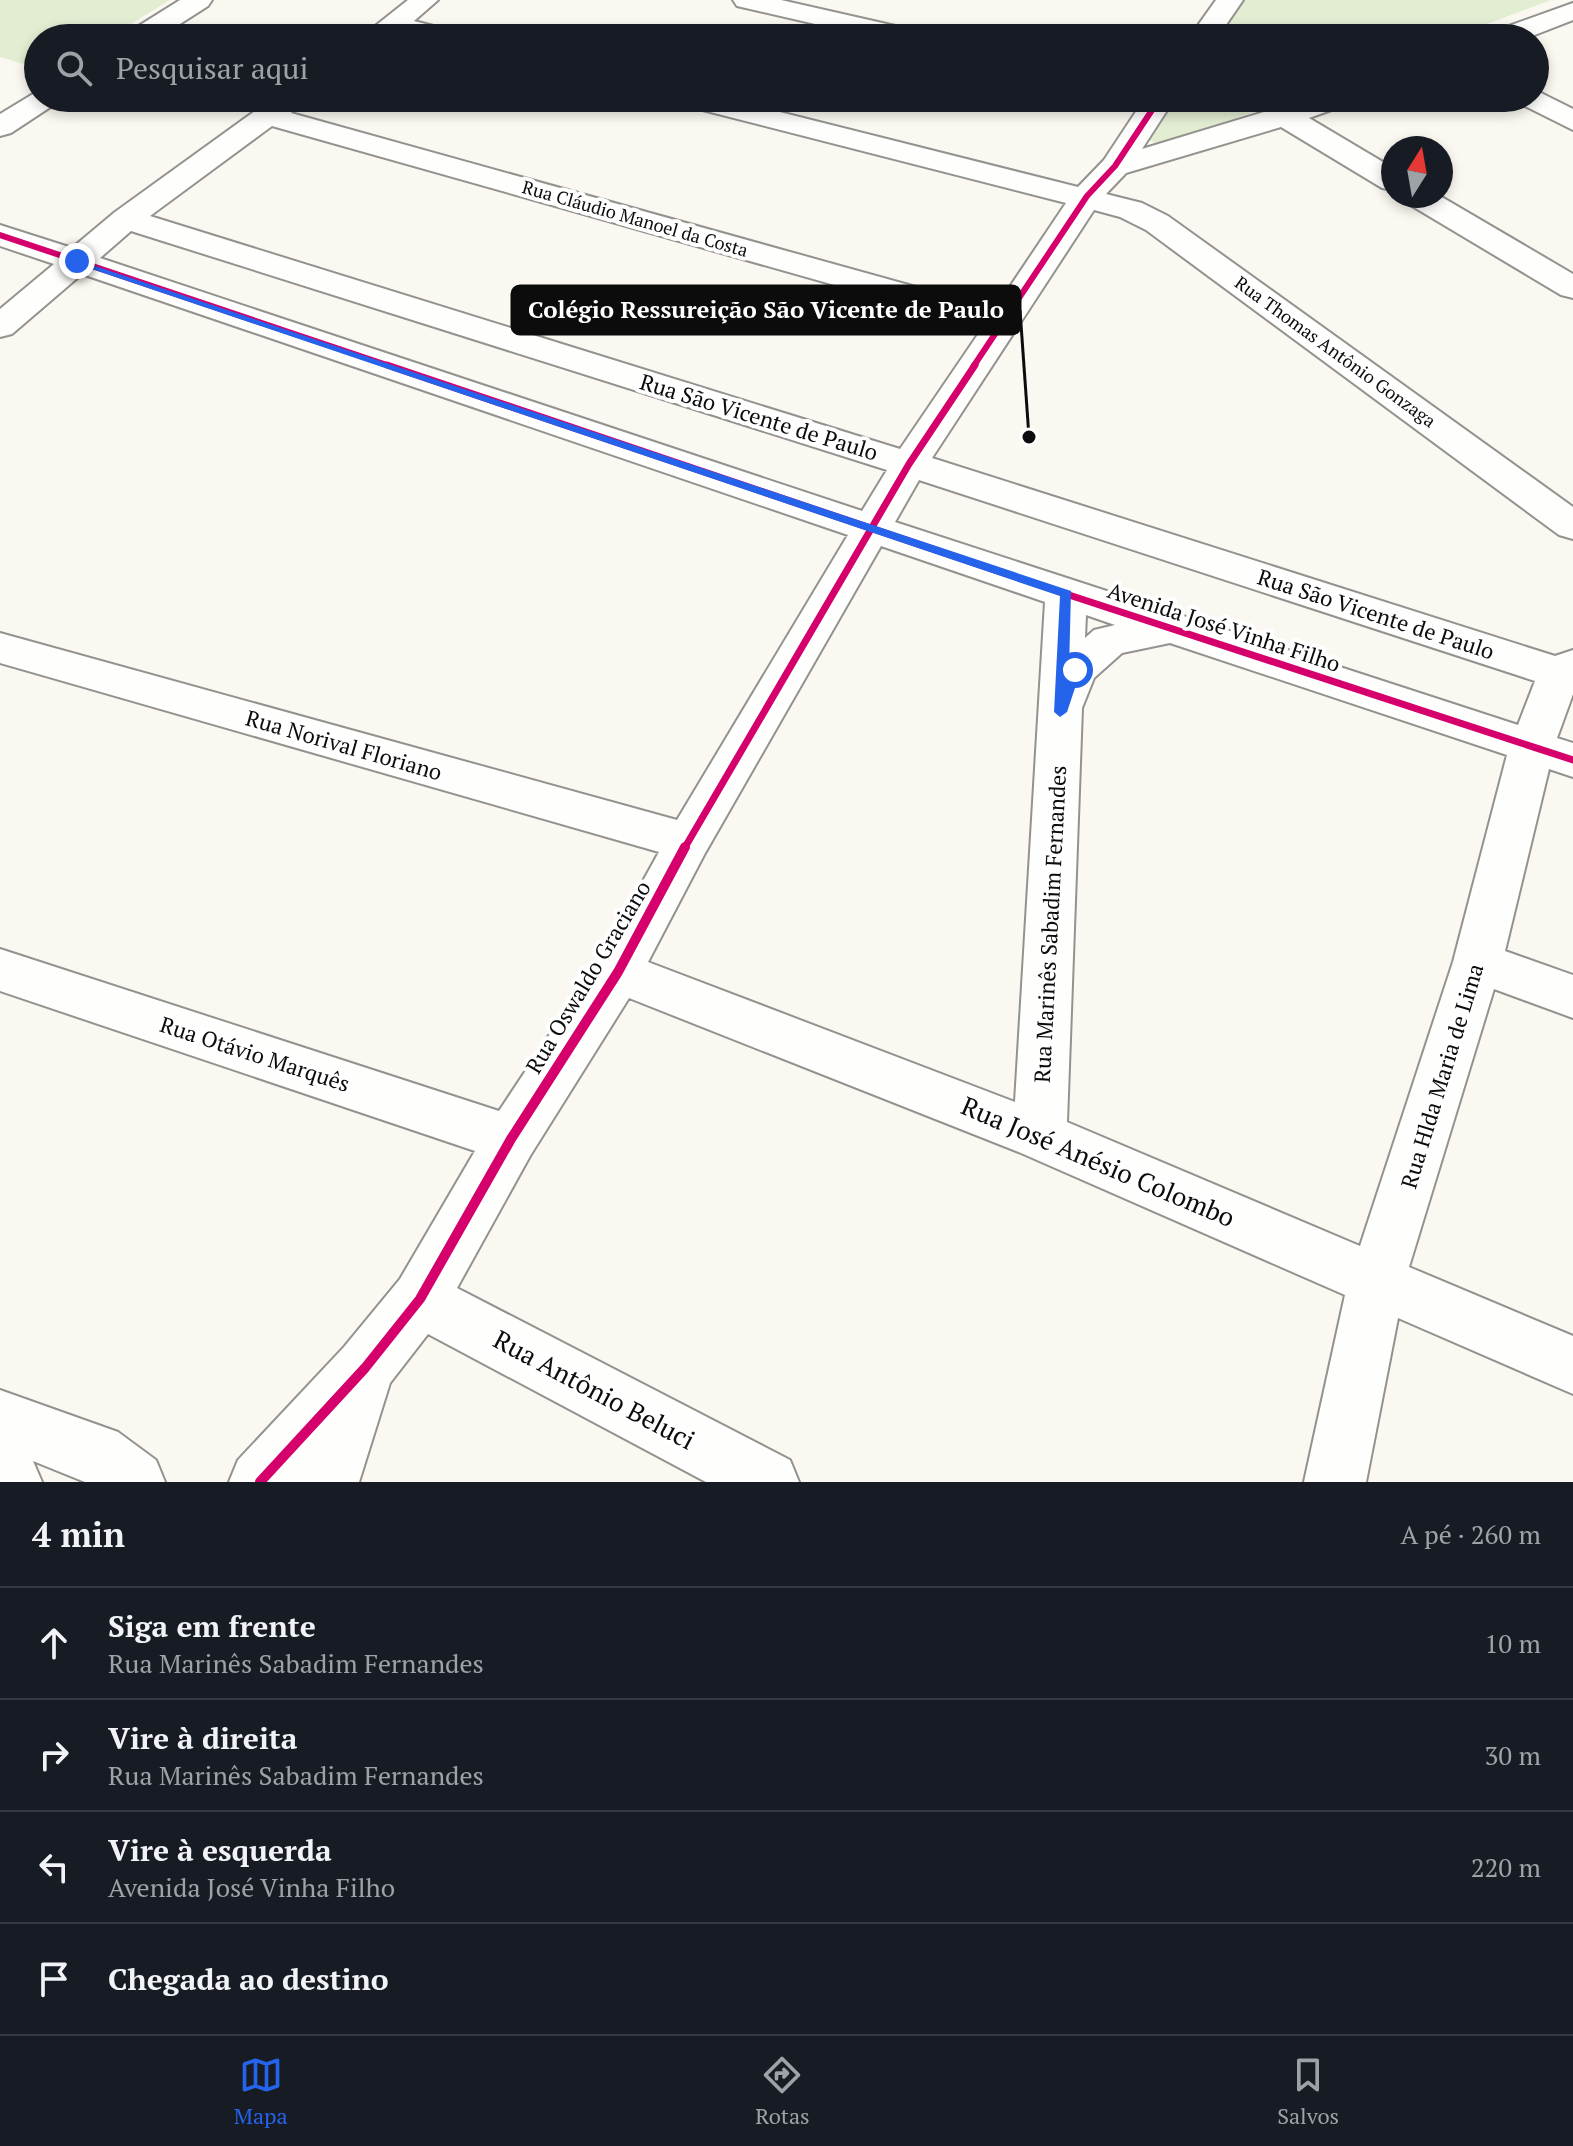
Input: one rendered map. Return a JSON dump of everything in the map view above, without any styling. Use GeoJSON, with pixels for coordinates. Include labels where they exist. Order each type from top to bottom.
{"type":"FeatureCollection","features":[{"type":"Feature","properties":{"kind":"street"},"geometry":{"type":"LineString","coordinates":[[161,24],[199,0]]}},
{"type":"Feature","properties":{"kind":"street"},"geometry":{"type":"LineString","coordinates":[[392,24],[425,0]]}},
{"type":"Feature","properties":{"kind":"street"},"geometry":{"type":"LineString","coordinates":[[746,0],[851,24]]}},
{"type":"Feature","properties":{"kind":"street"},"geometry":{"type":"LineString","coordinates":[[1209,24],[1218,4]]}},
{"type":"Feature","properties":{"kind":"street"},"geometry":{"type":"LineString","coordinates":[[1539,24],[1573,11]]}},
{"type":"Feature","properties":{"kind":"street"},"geometry":{"type":"LineString","coordinates":[[1549,108],[1573,121]]}},
{"type":"Feature","properties":{"kind":"street"},"geometry":{"type":"LineString","coordinates":[[0,127],[24,112]]}},
{"type":"Feature","properties":{"kind":"street"},"geometry":{"type":"LineString","coordinates":[[0,327],[126,219],[273,112]]}},
{"type":"Feature","properties":{"kind":"street","name":"Rua Cláudio Manoel da Costa"},"geometry":{"type":"LineString","coordinates":[[297,112],[1002,322]]}},
{"type":"Feature","properties":{"kind":"street","name":"Rua Thomas Antônio Gonzaga"},"geometry":{"type":"LineString","coordinates":[[746,112],[1087,196],[1131,210],[1157,223],[1573,526]]}},
{"type":"Feature","properties":{"kind":"street","name":"Rua Oswaldo Graciano"},"geometry":{"type":"LineString","coordinates":[[260,1482],[365,1368],[420,1299],[511,1139],[618,972],[688,842],[909,464],[1087,196],[1115,166],[1151,112]]}},
{"type":"Feature","properties":{"kind":"street"},"geometry":{"type":"LineString","coordinates":[[1115,166],[1299,112]]}},
{"type":"Feature","properties":{"kind":"street"},"geometry":{"type":"LineString","coordinates":[[1285,117],[1381,174]]}},
{"type":"Feature","properties":{"kind":"street"},"geometry":{"type":"LineString","coordinates":[[1438,208],[1573,288]]}},
{"type":"Feature","properties":{"kind":"street","name":"Rua São Vicente de Paulo"},"geometry":{"type":"LineString","coordinates":[[126,219],[1569,671]]}},
{"type":"Feature","properties":{"kind":"street","name":"Avenida José Vinha Filho"},"geometry":{"type":"LineString","coordinates":[[0,235],[1066,594],[1553,753]]}},
{"type":"Feature","properties":{"kind":"street","name":"Rua Marinês Sabadim Fernandes"},"geometry":{"type":"LineString","coordinates":[[1040,1136],[1066,594]]}},
{"type":"Feature","properties":{"kind":"street","name":"Rua Marinês Sabadim Fernandes"},"geometry":{"type":"LineString","coordinates":[[1060,712],[1075,670],[1109,641],[1171,628]]}},
{"type":"Feature","properties":{"kind":"street","name":"Rua Norival Floriano"},"geometry":{"type":"LineString","coordinates":[[0,648],[688,842]]}},
{"type":"Feature","properties":{"kind":"street","name":"Rua Hlda Maria de Lima"},"geometry":{"type":"LineString","coordinates":[[1335,1482],[1377,1280],[1478,962],[1553,753],[1569,671]]}},
{"type":"Feature","properties":{"kind":"street"},"geometry":{"type":"LineString","coordinates":[[1478,962],[1573,997]]}},
{"type":"Feature","properties":{"kind":"street","name":"Rua Otávio Marquês"},"geometry":{"type":"LineString","coordinates":[[0,970],[511,1139]]}},
{"type":"Feature","properties":{"kind":"street","name":"Rua José Anésio Colombo"},"geometry":{"type":"LineString","coordinates":[[618,972],[1040,1136],[1573,1365]]}},
{"type":"Feature","properties":{"kind":"street","name":"Rua Antônio Beluci"},"geometry":{"type":"LineString","coordinates":[[420,1299],[768,1482]]}},
{"type":"Feature","properties":{"kind":"street","name":"Rua Oswaldo Graciano"},"geometry":{"type":"LineString","coordinates":[[328,1482],[365,1368]]}},
{"type":"Feature","properties":{"kind":"street"},"geometry":{"type":"LineString","coordinates":[[0,1420],[97,1453],[134,1482]]}},
{"type":"Feature","properties":{"kind":"street"},"geometry":{"type":"LineString","coordinates":[[0,1466],[11,1482]]}},
{"type":"Feature","properties":{"kind":"green space"},"geometry":{"type":"Polygon","coordinates":[[[0,0],[170,0],[131,24],[24,24],[24,64],[0,57],[0,0]]]}},
{"type":"Feature","properties":{"kind":"green space"},"geometry":{"type":"Polygon","coordinates":[[[1243,0],[1551,0],[1487,24],[1227,24],[1243,0]]]}},
{"type":"Feature","properties":{"kind":"green space"},"geometry":{"type":"Polygon","coordinates":[[[1167,112],[1253,112],[1172,142],[1159,144],[1148,140],[1167,112]]]}},
{"type":"Feature","properties":{"kind":"cycle path"},"geometry":{"type":"LineString","coordinates":[[260,1482],[365,1368],[420,1299],[511,1139],[618,972],[688,842],[909,464],[1087,196],[1115,166],[1151,112]]}},
{"type":"Feature","properties":{"kind":"cycle path"},"geometry":{"type":"LineString","coordinates":[[0,235],[1066,594],[1573,760]]}},
{"type":"Feature","properties":{"kind":"place","name":"Colégio Ressureição São Vicente de Paulo"},"geometry":{"type":"Point","coordinates":[1029,437]}},
{"type":"Feature","properties":{"kind":"route"},"geometry":{"type":"LineString","coordinates":[[77,261],[1066,594],[1060,712],[1075,670]]}}]}
